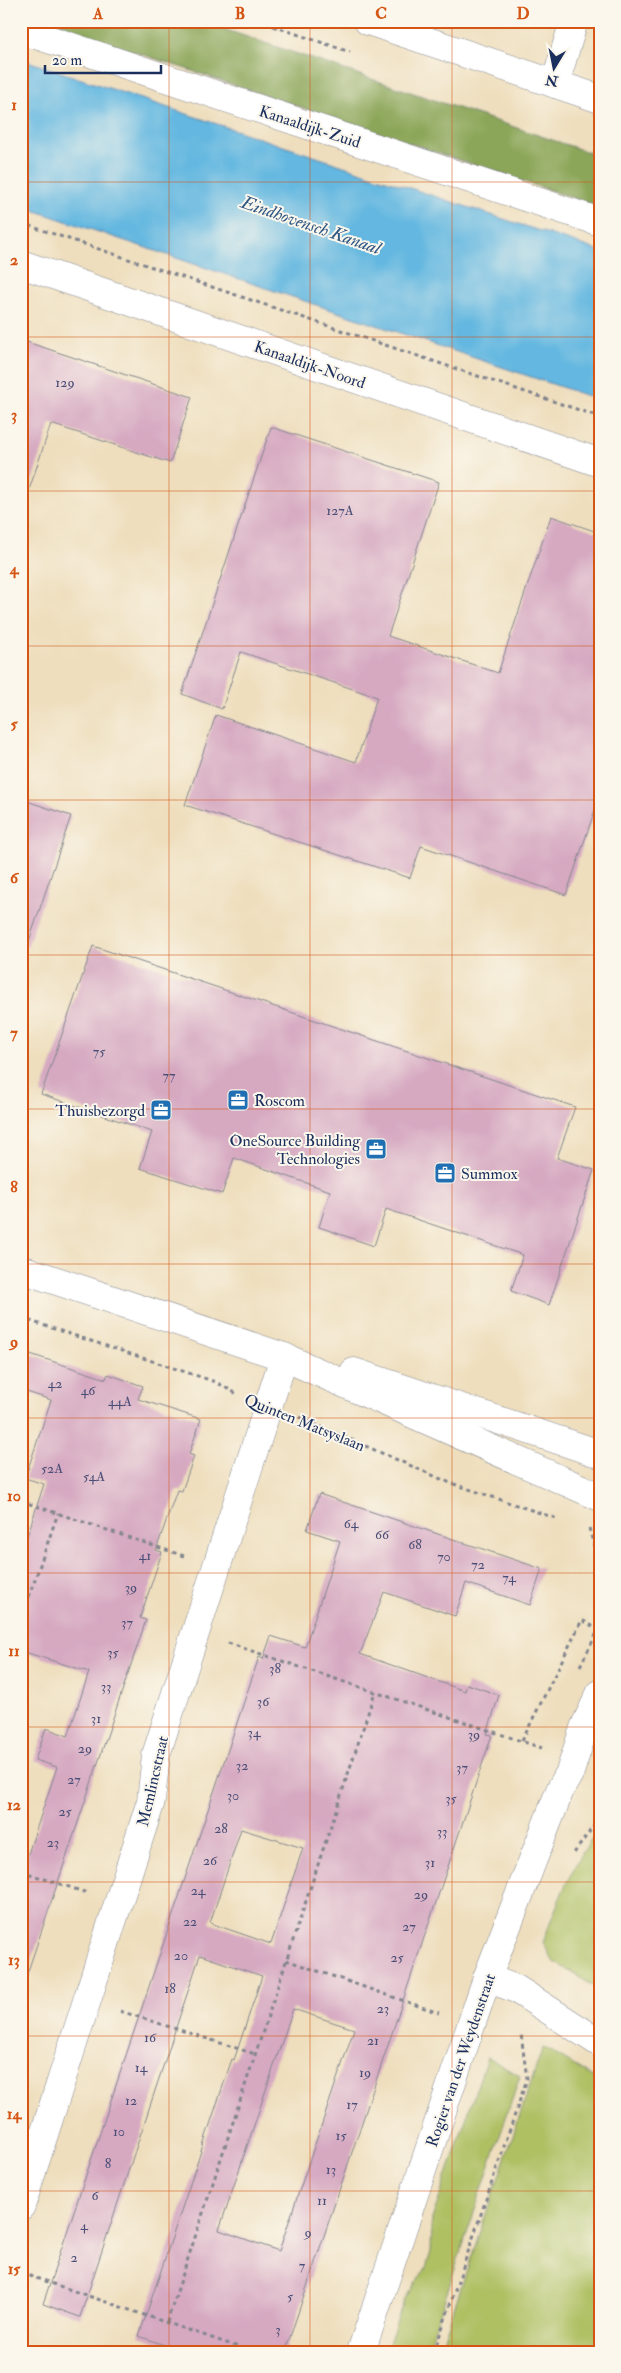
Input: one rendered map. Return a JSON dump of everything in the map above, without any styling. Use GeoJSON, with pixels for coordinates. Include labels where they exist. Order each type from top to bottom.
{"type":"FeatureCollection","features":[{"type":"Feature","properties":{"kind":"street"},"geometry":{"type":"LineString","coordinates":[[368,21],[600,99]]}},
{"type":"Feature","properties":{"kind":"street"},"geometry":{"type":"LineString","coordinates":[[555,84],[574,21]]}},
{"type":"Feature","properties":{"kind":"street","name":"Kanaaldijk-Zuid"},"geometry":{"type":"LineString","coordinates":[[21,30],[600,222]]}},
{"type":"Feature","properties":{"kind":"street","name":"Kanaaldijk-Noord"},"geometry":{"type":"LineString","coordinates":[[21,264],[600,463]]}},
{"type":"Feature","properties":{"kind":"street"},"geometry":{"type":"LineString","coordinates":[[21,1269],[284,1357],[600,1497]]}},
{"type":"Feature","properties":{"kind":"street"},"geometry":{"type":"LineString","coordinates":[[284,1357],[366,1374],[600,1454]]}},
{"type":"Feature","properties":{"kind":"street","name":"Memlincstraat"},"geometry":{"type":"LineString","coordinates":[[21,2206],[151,1801],[156,1755],[194,1632],[284,1357]]}},
{"type":"Feature","properties":{"kind":"street","name":"Rogier van der Weydenstraat"},"geometry":{"type":"LineString","coordinates":[[361,2352],[487,1978],[560,1790],[570,1772],[584,1728],[600,1694]]}},
{"type":"Feature","properties":{"kind":"street","name":"Rogier van der Weydenstraat"},"geometry":{"type":"LineString","coordinates":[[570,1772],[600,1742]]}},
{"type":"Feature","properties":{"kind":"street"},"geometry":{"type":"LineString","coordinates":[[487,1978],[516,1989],[600,2043]]}},
{"type":"Feature","properties":{"kind":"path"},"geometry":{"type":"LineString","coordinates":[[21,223],[600,417]]}},
{"type":"Feature","properties":{"kind":"path","name":"Quinten Matsyslaan"},"geometry":{"type":"LineString","coordinates":[[21,1318],[216,1382],[248,1400],[310,1421],[448,1482],[560,1520]]}},
{"type":"Feature","properties":{"kind":"path"},"geometry":{"type":"LineString","coordinates":[[21,1500],[215,1567]]}},
{"type":"Feature","properties":{"kind":"path"},"geometry":{"type":"LineString","coordinates":[[21,1620],[58,1513]]}},
{"type":"Feature","properties":{"kind":"path"},"geometry":{"type":"LineString","coordinates":[[579,1526],[588,1529],[600,1566]]}},
{"type":"Feature","properties":{"kind":"path"},"geometry":{"type":"LineString","coordinates":[[522,1741],[582,1620],[600,1631]]}},
{"type":"Feature","properties":{"kind":"path"},"geometry":{"type":"LineString","coordinates":[[194,1632],[549,1751]]}},
{"type":"Feature","properties":{"kind":"path"},"geometry":{"type":"LineString","coordinates":[[167,2322],[375,1692]]}},
{"type":"Feature","properties":{"kind":"path"},"geometry":{"type":"LineString","coordinates":[[21,1871],[53,1882]]}},
{"type":"Feature","properties":{"kind":"path"},"geometry":{"type":"LineString","coordinates":[[286,1960],[471,2024]]}},
{"type":"Feature","properties":{"kind":"path"},"geometry":{"type":"LineString","coordinates":[[434,2352],[527,2079],[516,1989]]}},
{"type":"Feature","properties":{"kind":"path"},"geometry":{"type":"LineString","coordinates":[[148,2020],[256,2054]]}},
{"type":"Feature","properties":{"kind":"path"},"geometry":{"type":"LineString","coordinates":[[21,2273],[253,2352]]}},
{"type":"Feature","properties":{"kind":"green space"},"geometry":{"type":"Polygon","coordinates":[[[42,21],[200,21],[600,156],[600,207],[42,21]]]}},
{"type":"Feature","properties":{"kind":"green space"},"geometry":{"type":"Polygon","coordinates":[[[600,1826],[600,1990],[553,1961],[543,1943],[567,1882],[600,1826]]]}},
{"type":"Feature","properties":{"kind":"green space"},"geometry":{"type":"Polygon","coordinates":[[[543,2047],[600,2081],[600,2352],[439,2352],[543,2047]]]}},
{"type":"Feature","properties":{"kind":"green space"},"geometry":{"type":"Polygon","coordinates":[[[487,2057],[520,2076],[427,2352],[386,2352],[404,2300],[426,2268],[431,2252],[432,2219],[487,2057]]]}},
{"type":"Feature","properties":{"kind":"water","name":"Eindhovensch Kanaal"},"geometry":{"type":"Polygon","coordinates":[[[21,59],[600,251],[600,400],[21,206],[21,59]]]}},
{"type":"Feature","properties":{"kind":"building"},"geometry":{"type":"Polygon","coordinates":[[[21,340],[192,397],[170,463],[51,424],[27,496],[21,495],[21,340]]]}},
{"type":"Feature","properties":{"kind":"building"},"geometry":{"type":"Polygon","coordinates":[[[271,427],[439,482],[388,636],[498,673],[551,516],[600,533],[600,795],[566,895],[421,846],[410,878],[185,805],[216,715],[356,762],[377,697],[241,652],[222,709],[182,694],[271,427]]]}},
{"type":"Feature","properties":{"kind":"building"},"geometry":{"type":"Polygon","coordinates":[[[21,799],[71,816],[27,947],[21,946],[21,799]]]}},
{"type":"Feature","properties":{"kind":"building"},"geometry":{"type":"Polygon","coordinates":[[[93,946],[575,1107],[557,1158],[594,1170],[549,1305],[511,1291],[523,1255],[386,1209],[374,1246],[319,1227],[330,1191],[234,1158],[222,1194],[140,1168],[152,1132],[41,1094],[93,946]]]}},
{"type":"Feature","properties":{"kind":"building"},"geometry":{"type":"Polygon","coordinates":[[[21,1351],[106,1379],[108,1374],[143,1386],[138,1399],[201,1419],[189,1454],[194,1456],[182,1491],[177,1490],[156,1550],[162,1552],[140,1618],[146,1620],[26,1977],[21,1976],[21,1875],[57,1767],[35,1760],[46,1728],[68,1736],[89,1672],[21,1651],[21,1555],[44,1484],[25,1478],[51,1400],[21,1390],[21,1351]]]}},
{"type":"Feature","properties":{"kind":"building"},"geometry":{"type":"Polygon","coordinates":[[[319,1494],[542,1569],[530,1605],[466,1583],[455,1616],[384,1592],[360,1654],[465,1691],[467,1684],[499,1695],[487,1734],[492,1735],[285,2352],[184,2352],[139,2336],[232,2059],[234,2060],[262,1976],[200,1955],[80,2317],[43,2304],[259,1657],[263,1659],[271,1636],[305,1647],[340,1541],[307,1530],[319,1494]],[[241,1829],[210,1923],[271,1944],[303,1848],[241,1829]],[[293,2009],[219,2230],[279,2251],[354,2029],[293,2009]]]}},
{"type":"Feature","properties":{"kind":"place","name":"Roscom"},"geometry":{"type":"Point","coordinates":[238,1100]}},
{"type":"Feature","properties":{"kind":"place","name":"Thuisbezorgd"},"geometry":{"type":"Point","coordinates":[161,1110]}},
{"type":"Feature","properties":{"kind":"place","name":"OneSource Building Technologies"},"geometry":{"type":"Point","coordinates":[376,1149]}},
{"type":"Feature","properties":{"kind":"place","name":"Summox"},"geometry":{"type":"Point","coordinates":[445,1173]}}]}
